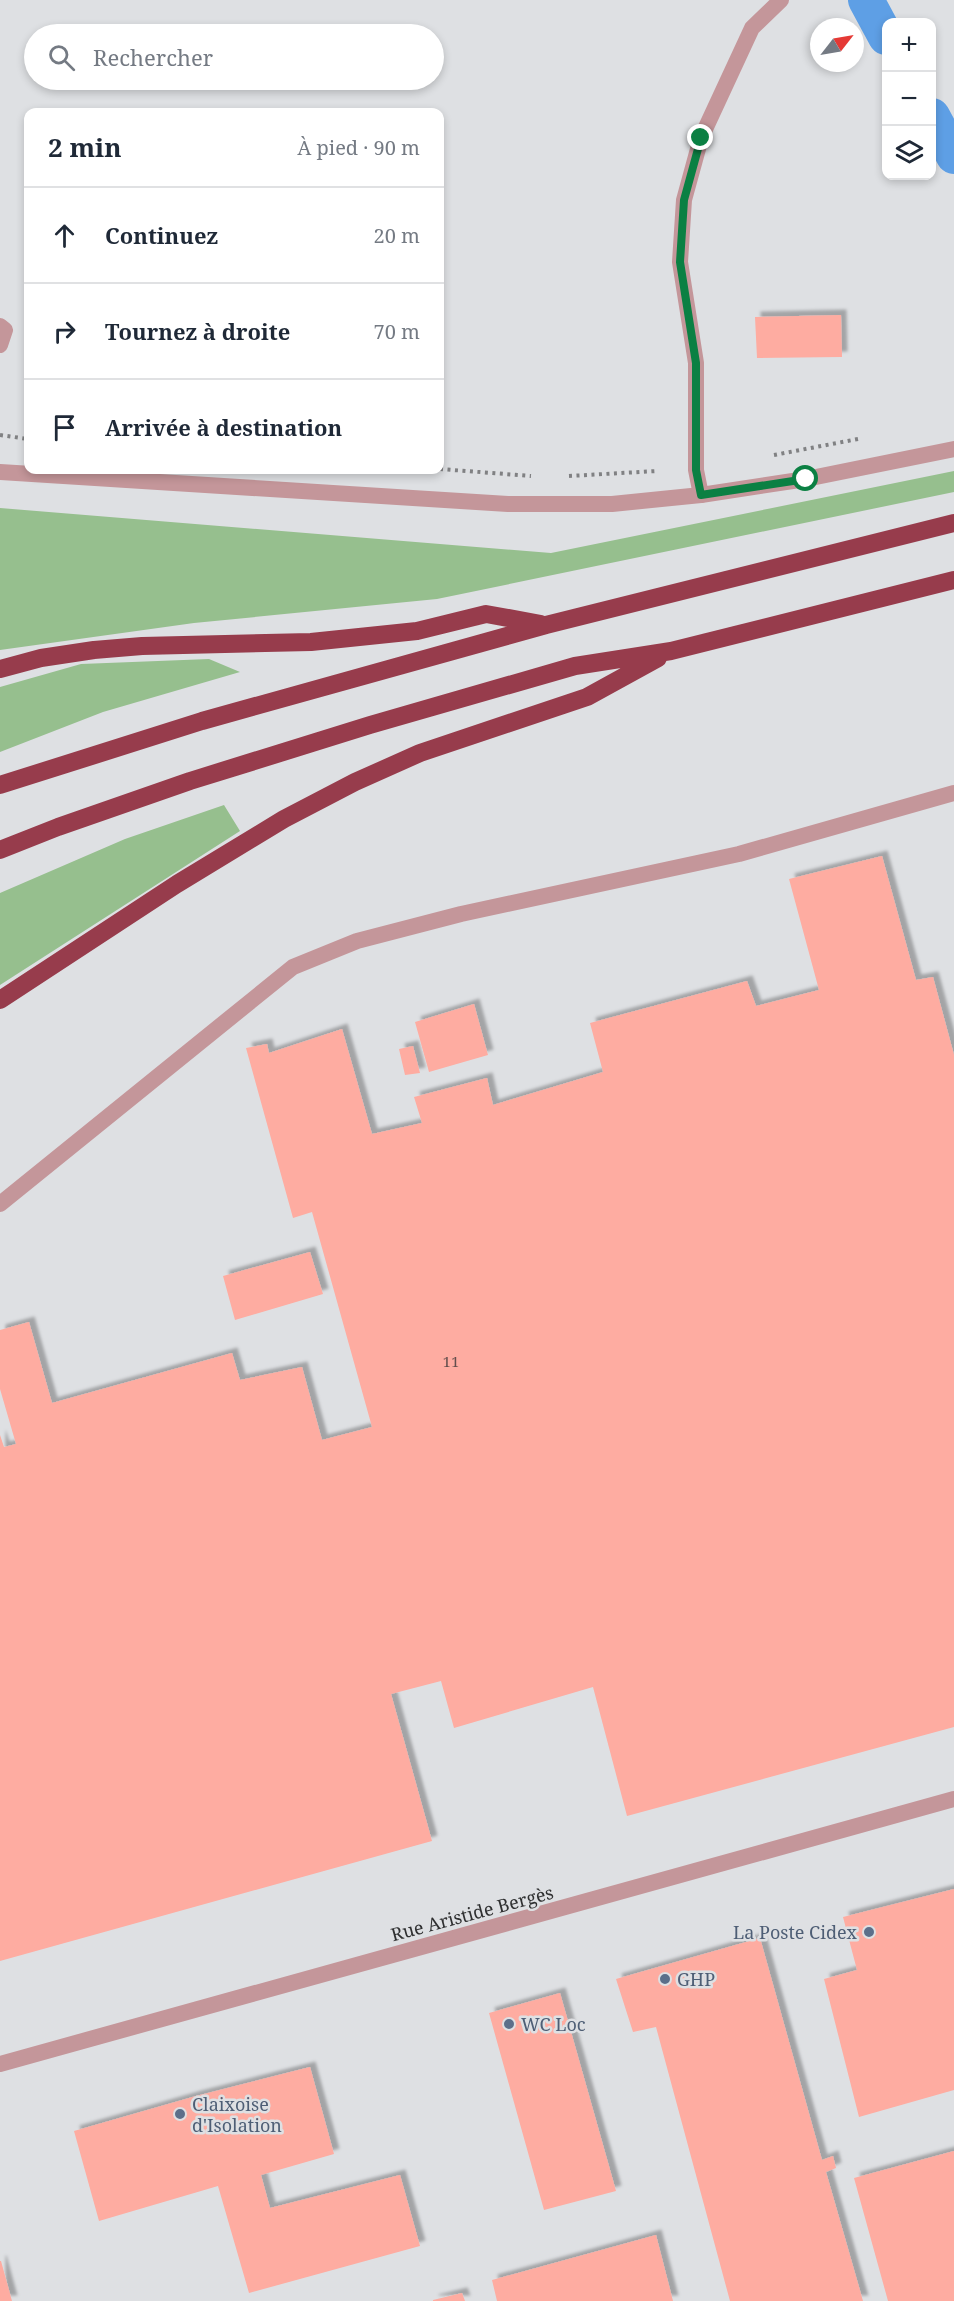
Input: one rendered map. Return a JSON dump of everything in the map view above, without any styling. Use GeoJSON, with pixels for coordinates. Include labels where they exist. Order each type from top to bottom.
{"type":"FeatureCollection","features":[{"type":"Feature","properties":{"kind":"highway"},"geometry":{"type":"LineString","coordinates":[[0,785],[202,721],[546,625],[954,523]]}},
{"type":"Feature","properties":{"kind":"highway"},"geometry":{"type":"LineString","coordinates":[[0,850],[58,827],[190,781],[370,724],[575,666],[671,651],[954,580]]}},
{"type":"Feature","properties":{"kind":"highway"},"geometry":{"type":"LineString","coordinates":[[0,669],[41,658],[94,650],[142,646],[311,642],[417,631],[486,614],[546,625]]}},
{"type":"Feature","properties":{"kind":"highway"},"geometry":{"type":"LineString","coordinates":[[0,1000],[177,884],[284,819],[355,782],[420,753],[587,697],[671,651]]}},
{"type":"Feature","properties":{"kind":"street"},"geometry":{"type":"LineString","coordinates":[[701,495],[696,470],[696,363],[680,262],[684,200],[701,138],[752,28],[781,0]]}},
{"type":"Feature","properties":{"kind":"street"},"geometry":{"type":"LineString","coordinates":[[0,326],[5,330],[0,345]]}},
{"type":"Feature","properties":{"kind":"street"},"geometry":{"type":"LineString","coordinates":[[46,474],[508,504],[612,504],[701,495],[806,479],[954,449]]}},
{"type":"Feature","properties":{"kind":"street"},"geometry":{"type":"LineString","coordinates":[[0,471],[24,473]]}},
{"type":"Feature","properties":{"kind":"street"},"geometry":{"type":"LineString","coordinates":[[0,1204],[293,966],[357,940],[461,914],[739,854],[954,793]]}},
{"type":"Feature","properties":{"kind":"street","name":"Rue Aristide Bergès"},"geometry":{"type":"LineString","coordinates":[[0,2064],[954,1799]]}},
{"type":"Feature","properties":{"kind":"path"},"geometry":{"type":"LineString","coordinates":[[0,435],[24,438]]}},
{"type":"Feature","properties":{"kind":"green space"},"geometry":{"type":"Polygon","coordinates":[[[954,471],[954,492],[437,599],[194,623],[0,650],[0,508],[551,553],[954,471]]]}},
{"type":"Feature","properties":{"kind":"green space"},"geometry":{"type":"Polygon","coordinates":[[[209,659],[240,672],[103,712],[0,752],[0,687],[81,664],[209,659]]]}},
{"type":"Feature","properties":{"kind":"green space"},"geometry":{"type":"Polygon","coordinates":[[[224,805],[240,831],[0,985],[0,893],[125,839],[224,805]]]}},
{"type":"Feature","properties":{"kind":"building"},"geometry":{"type":"Polygon","coordinates":[[[841,315],[842,357],[757,358],[755,317],[841,315]]]}},
{"type":"Feature","properties":{"kind":"building"},"geometry":{"type":"Polygon","coordinates":[[[882,856],[916,980],[933,977],[954,1055],[954,1727],[627,1816],[593,1687],[454,1728],[441,1681],[391,1694],[432,1841],[0,1961],[0,1435],[4,1447],[16,1444],[0,1389],[0,1330],[29,1322],[52,1403],[232,1353],[240,1380],[302,1367],[322,1440],[372,1427],[312,1212],[293,1218],[246,1048],[267,1044],[269,1053],[342,1029],[372,1134],[422,1123],[414,1097],[487,1078],[493,1105],[603,1072],[590,1023],[747,981],[756,1006],[819,990],[789,879],[882,856]]]}},
{"type":"Feature","properties":{"kind":"building"},"geometry":{"type":"Polygon","coordinates":[[[474,1004],[488,1055],[429,1072],[415,1022],[474,1004]]]}},
{"type":"Feature","properties":{"kind":"building"},"geometry":{"type":"Polygon","coordinates":[[[413,1046],[420,1073],[405,1075],[399,1049],[413,1046]]]}},
{"type":"Feature","properties":{"kind":"building"},"geometry":{"type":"Polygon","coordinates":[[[310,1252],[323,1294],[235,1320],[223,1276],[310,1252]]]}},
{"type":"Feature","properties":{"kind":"building"},"geometry":{"type":"Polygon","coordinates":[[[954,1889],[954,2090],[859,2117],[824,1979],[857,1970],[843,1917],[954,1889]]]}},
{"type":"Feature","properties":{"kind":"building"},"geometry":{"type":"Polygon","coordinates":[[[760,1938],[822,2160],[833,2156],[836,2168],[826,2172],[863,2301],[730,2301],[656,2027],[633,2032],[616,1979],[760,1938]]]}},
{"type":"Feature","properties":{"kind":"building"},"geometry":{"type":"Polygon","coordinates":[[[560,1993],[616,2191],[544,2210],[489,2013],[560,1993]]]}},
{"type":"Feature","properties":{"kind":"building"},"geometry":{"type":"Polygon","coordinates":[[[310,2067],[334,2154],[261,2175],[270,2208],[400,2175],[420,2246],[249,2293],[218,2186],[99,2221],[74,2131],[196,2096],[310,2067]]]}},
{"type":"Feature","properties":{"kind":"building"},"geometry":{"type":"Polygon","coordinates":[[[954,2151],[954,2301],[888,2301],[854,2178],[954,2151]]]}},
{"type":"Feature","properties":{"kind":"building"},"geometry":{"type":"Polygon","coordinates":[[[656,2235],[673,2301],[497,2301],[492,2280],[656,2235]]]}},
{"type":"Feature","properties":{"kind":"building"},"geometry":{"type":"Polygon","coordinates":[[[1,2261],[12,2301],[0,2301],[1,2261]]]}},
{"type":"Feature","properties":{"kind":"building"},"geometry":{"type":"Polygon","coordinates":[[[462,2293],[465,2301],[433,2301],[433,2300],[462,2293]]]}},
{"type":"Feature","properties":{"kind":"waterway"},"geometry":{"type":"LineString","coordinates":[[866,0],[882,30]]}},
{"type":"Feature","properties":{"kind":"waterway"},"geometry":{"type":"LineString","coordinates":[[936,123],[954,156]]}},
{"type":"Feature","properties":{"kind":"place","name":"La Poste Cidex"},"geometry":{"type":"Point","coordinates":[869,1932]}},
{"type":"Feature","properties":{"kind":"place","name":"GHP"},"geometry":{"type":"Point","coordinates":[665,1979]}},
{"type":"Feature","properties":{"kind":"place","name":"WC Loc"},"geometry":{"type":"Point","coordinates":[509,2024]}},
{"type":"Feature","properties":{"kind":"place","name":"Claixoise d'Isolation"},"geometry":{"type":"Point","coordinates":[180,2114]}},
{"type":"Feature","properties":{"kind":"route"},"geometry":{"type":"LineString","coordinates":[[701,138],[684,200],[680,262],[696,363],[696,470],[701,495],[806,479]]}}]}
